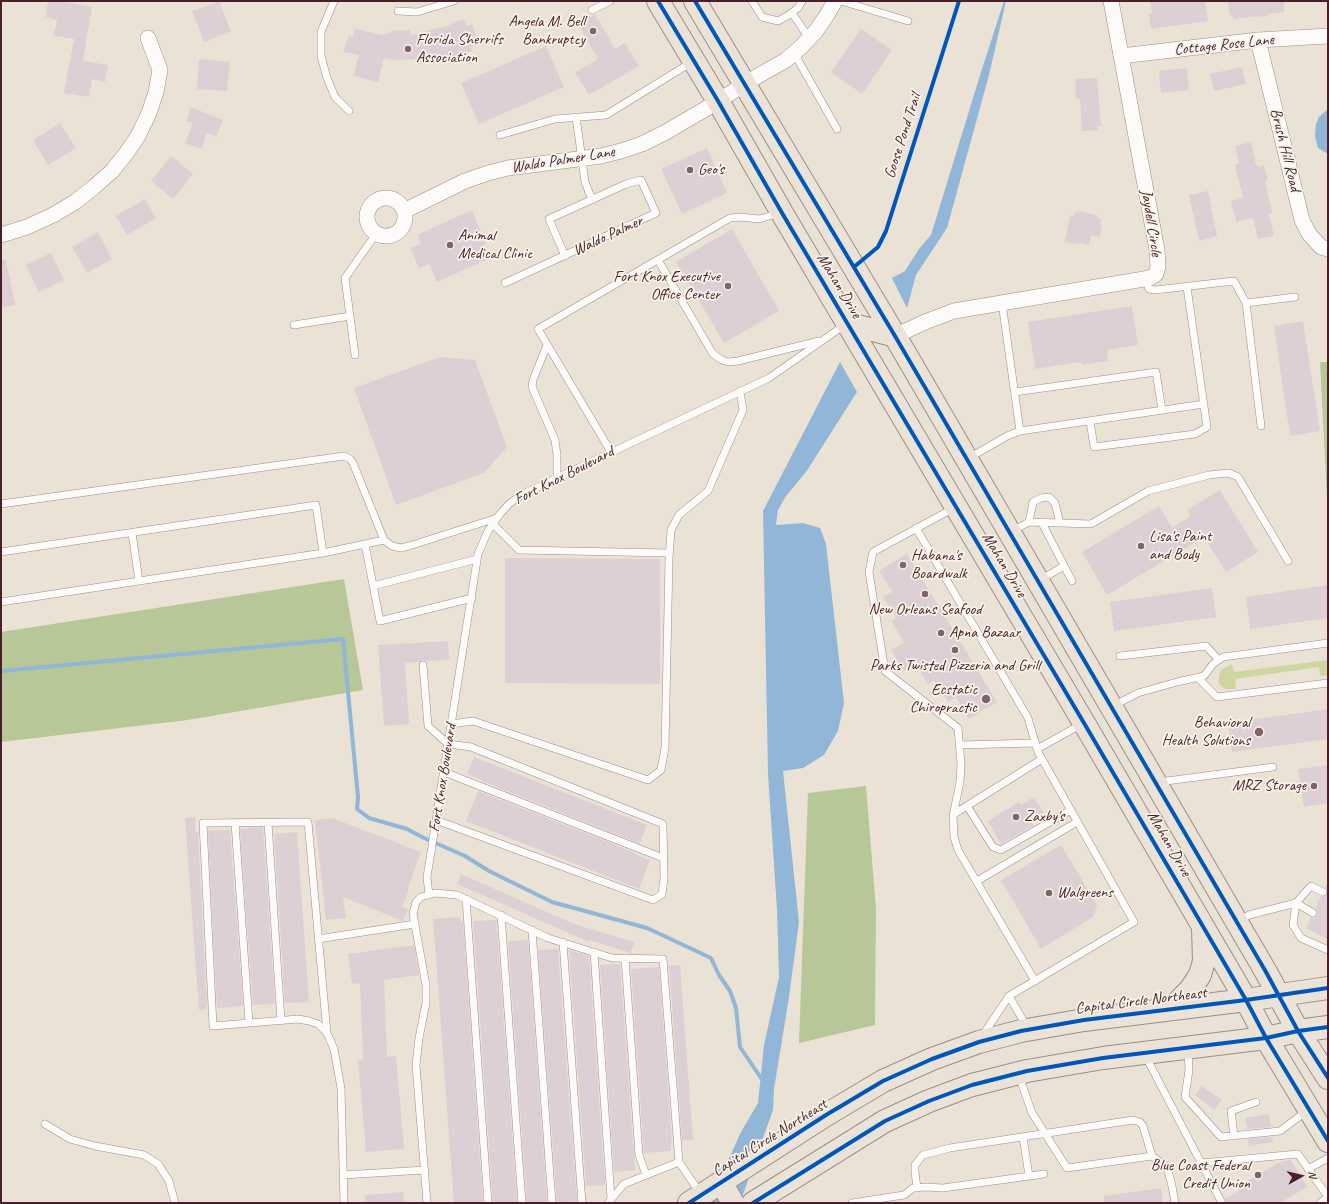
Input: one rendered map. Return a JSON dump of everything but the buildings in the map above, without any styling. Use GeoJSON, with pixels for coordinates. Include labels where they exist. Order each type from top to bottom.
{"type":"FeatureCollection","features":[{"type":"Feature","properties":{"kind":"main road","name":"Mahan Drive"},"geometry":{"type":"LineString","coordinates":[[658,1],[1084,723],[1246,1000],[1266,1038],[1328,1142]]}},
{"type":"Feature","properties":{"kind":"main road","name":"Mahan Drive"},"geometry":{"type":"LineString","coordinates":[[695,1],[895,336],[1156,782],[1279,995],[1298,1031],[1328,1078]]}},
{"type":"Feature","properties":{"kind":"main road"},"geometry":{"type":"LineString","coordinates":[[866,288],[863,299],[848,323],[895,336]]}},
{"type":"Feature","properties":{"kind":"main road"},"geometry":{"type":"LineString","coordinates":[[1084,723],[1112,707]]}},
{"type":"Feature","properties":{"kind":"main road"},"geometry":{"type":"LineString","coordinates":[[1171,1009],[1190,990],[1200,975],[1204,961],[1203,926]]}},
{"type":"Feature","properties":{"kind":"main road","name":"Capital Circle Northeast"},"geometry":{"type":"LineString","coordinates":[[699,1200],[721,1182],[826,1115],[884,1081],[932,1059],[979,1042],[1028,1030],[1084,1020],[1246,1000],[1328,988]]}},
{"type":"Feature","properties":{"kind":"main road"},"geometry":{"type":"LineString","coordinates":[[753,1203],[885,1121],[929,1101],[972,1085],[1018,1074],[1103,1058],[1266,1038],[1298,1031],[1328,1027]]}},
{"type":"Feature","properties":{"kind":"main road"},"geometry":{"type":"LineString","coordinates":[[721,1182],[734,1203]]}},
{"type":"Feature","properties":{"kind":"street","name":"Waldo Palmer Lane"},"geometry":{"type":"LineString","coordinates":[[404,211],[465,181],[488,173],[508,168],[621,151],[642,144],[666,132],[786,60],[810,38],[828,15],[835,1]]}},
{"type":"Feature","properties":{"kind":"street","name":"Jaydell Circle"},"geometry":{"type":"LineString","coordinates":[[895,336],[954,311],[1145,279],[1156,274],[1158,266],[1157,250],[1111,1]]}},
{"type":"Feature","properties":{"kind":"street","name":"Cottage Rose Lane"},"geometry":{"type":"LineString","coordinates":[[1121,56],[1258,40],[1328,36]]}},
{"type":"Feature","properties":{"kind":"street"},"geometry":{"type":"LineString","coordinates":[[1,235],[27,227],[75,202],[112,171],[125,155],[138,136],[156,92],[160,70],[148,38]]}},
{"type":"Feature","properties":{"kind":"street","name":"Brush Hill Road"},"geometry":{"type":"LineString","coordinates":[[1258,40],[1302,220],[1309,234],[1321,247],[1328,250]]}},
{"type":"Feature","properties":{"kind":"street"},"geometry":{"type":"LineString","coordinates":[[390,198],[401,205],[404,211],[404,225],[400,231],[394,235],[387,237],[376,234],[367,223],[369,209],[372,204],[378,200],[390,198]]}},
{"type":"Feature","properties":{"kind":"lane"},"geometry":{"type":"LineString","coordinates":[[334,1],[321,32],[321,56],[327,78],[335,97],[349,111]]}},
{"type":"Feature","properties":{"kind":"lane"},"geometry":{"type":"LineString","coordinates":[[398,11],[417,12],[454,1]]}},
{"type":"Feature","properties":{"kind":"lane"},"geometry":{"type":"LineString","coordinates":[[592,10],[610,1]]}},
{"type":"Feature","properties":{"kind":"lane"},"geometry":{"type":"LineString","coordinates":[[752,1],[762,17],[778,21],[792,13],[798,8],[802,1]]}},
{"type":"Feature","properties":{"kind":"lane"},"geometry":{"type":"LineString","coordinates":[[840,1],[908,21]]}},
{"type":"Feature","properties":{"kind":"lane"},"geometry":{"type":"LineString","coordinates":[[792,13],[810,38]]}},
{"type":"Feature","properties":{"kind":"lane"},"geometry":{"type":"LineString","coordinates":[[794,53],[837,129]]}},
{"type":"Feature","properties":{"kind":"lane"},"geometry":{"type":"LineString","coordinates":[[500,135],[555,119],[606,115],[694,61]]}},
{"type":"Feature","properties":{"kind":"lane"},"geometry":{"type":"LineString","coordinates":[[576,117],[585,182],[592,200]]}},
{"type":"Feature","properties":{"kind":"lane","name":"Waldo Palmer"},"geometry":{"type":"LineString","coordinates":[[505,284],[565,256],[656,213],[641,180],[626,184],[549,219],[565,256]]}},
{"type":"Feature","properties":{"kind":"lane"},"geometry":{"type":"LineString","coordinates":[[611,452],[538,329],[730,218],[741,217],[759,219],[782,213]]}},
{"type":"Feature","properties":{"kind":"lane"},"geometry":{"type":"LineString","coordinates":[[355,355],[345,278],[376,234]]}},
{"type":"Feature","properties":{"kind":"lane"},"geometry":{"type":"LineString","coordinates":[[658,260],[713,354],[722,360],[728,362],[738,361],[823,340]]}},
{"type":"Feature","properties":{"kind":"lane"},"geometry":{"type":"LineString","coordinates":[[1145,279],[1149,289],[1155,290],[1234,282],[1246,303],[1261,426]]}},
{"type":"Feature","properties":{"kind":"lane"},"geometry":{"type":"LineString","coordinates":[[1090,421],[1094,447],[1195,434],[1207,427],[1187,287]]}},
{"type":"Feature","properties":{"kind":"lane"},"geometry":{"type":"LineString","coordinates":[[1246,303],[1295,297]]}},
{"type":"Feature","properties":{"kind":"lane"},"geometry":{"type":"LineString","coordinates":[[1002,303],[1020,431]]}},
{"type":"Feature","properties":{"kind":"lane"},"geometry":{"type":"LineString","coordinates":[[294,325],[350,316]]}},
{"type":"Feature","properties":{"kind":"lane","name":"Fort Knox Boulevard"},"geometry":{"type":"LineString","coordinates":[[429,895],[427,878],[431,849],[477,559],[488,531],[495,521],[509,504],[521,495],[769,378],[848,323]]}},
{"type":"Feature","properties":{"kind":"lane"},"geometry":{"type":"LineString","coordinates":[[547,345],[533,380],[532,387],[555,440],[557,455],[557,478]]}},
{"type":"Feature","properties":{"kind":"lane"},"geometry":{"type":"LineString","coordinates":[[1014,392],[1156,372],[1162,410]]}},
{"type":"Feature","properties":{"kind":"lane"},"geometry":{"type":"LineString","coordinates":[[451,724],[473,720],[648,780],[661,770],[665,748],[669,553],[671,530],[679,515],[708,491],[743,410],[740,391]]}},
{"type":"Feature","properties":{"kind":"lane"},"geometry":{"type":"LineString","coordinates":[[967,459],[1007,436],[1020,431],[1204,404]]}},
{"type":"Feature","properties":{"kind":"lane"},"geometry":{"type":"LineString","coordinates":[[1,504],[344,456],[350,459],[353,463],[384,540],[392,546],[401,548],[495,521],[519,550],[669,553]]}},
{"type":"Feature","properties":{"kind":"lane"},"geometry":{"type":"LineString","coordinates":[[1009,532],[1029,522],[1091,524],[1148,491],[1209,475],[1229,473],[1238,477],[1288,561]]}},
{"type":"Feature","properties":{"kind":"lane"},"geometry":{"type":"LineString","coordinates":[[1029,522],[1033,502],[1049,497],[1055,503],[1060,523]]}},
{"type":"Feature","properties":{"kind":"lane"},"geometry":{"type":"LineString","coordinates":[[1,552],[316,505],[323,553]]}},
{"type":"Feature","properties":{"kind":"lane"},"geometry":{"type":"LineString","coordinates":[[956,506],[873,552],[869,572],[885,671],[958,728],[961,764],[960,782],[954,814],[954,837],[958,850],[1035,981]]}},
{"type":"Feature","properties":{"kind":"lane"},"geometry":{"type":"LineString","coordinates":[[1042,522],[1072,581]]}},
{"type":"Feature","properties":{"kind":"lane"},"geometry":{"type":"LineString","coordinates":[[916,528],[1028,718],[1036,746],[1042,759],[1134,922],[1009,996],[979,1042]]}},
{"type":"Feature","properties":{"kind":"lane"},"geometry":{"type":"LineString","coordinates":[[132,533],[139,581]]}},
{"type":"Feature","properties":{"kind":"lane"},"geometry":{"type":"LineString","coordinates":[[1,602],[323,553],[384,540]]}},
{"type":"Feature","properties":{"kind":"lane"},"geometry":{"type":"LineString","coordinates":[[365,544],[380,621],[472,598]]}},
{"type":"Feature","properties":{"kind":"lane"},"geometry":{"type":"LineString","coordinates":[[373,586],[477,559]]}},
{"type":"Feature","properties":{"kind":"lane"},"geometry":{"type":"LineString","coordinates":[[1038,581],[1064,566]]}},
{"type":"Feature","properties":{"kind":"lane"},"geometry":{"type":"LineString","coordinates":[[1112,707],[1138,693],[1204,676],[1218,660],[1223,657],[1328,643]]}},
{"type":"Feature","properties":{"kind":"lane"},"geometry":{"type":"LineString","coordinates":[[1120,656],[1206,646],[1218,660]]}},
{"type":"Feature","properties":{"kind":"lane"},"geometry":{"type":"LineString","coordinates":[[423,665],[428,726],[448,744],[471,748],[663,824],[664,879],[662,894],[653,900],[436,820]]}},
{"type":"Feature","properties":{"kind":"lane"},"geometry":{"type":"LineString","coordinates":[[1198,678],[1217,697],[1328,683]]}},
{"type":"Feature","properties":{"kind":"lane"},"geometry":{"type":"LineString","coordinates":[[960,745],[1036,746],[1084,723]]}},
{"type":"Feature","properties":{"kind":"lane"},"geometry":{"type":"LineString","coordinates":[[954,814],[1042,759]]}},
{"type":"Feature","properties":{"kind":"lane"},"geometry":{"type":"LineString","coordinates":[[1156,782],[1273,767]]}},
{"type":"Feature","properties":{"kind":"lane"},"geometry":{"type":"LineString","coordinates":[[444,772],[663,858]]}},
{"type":"Feature","properties":{"kind":"lane"},"geometry":{"type":"LineString","coordinates":[[967,806],[993,847],[997,850],[1001,850],[1070,810]]}},
{"type":"Feature","properties":{"kind":"lane"},"geometry":{"type":"LineString","coordinates":[[327,1032],[318,1024],[298,1019],[213,1026],[203,823],[308,822],[327,1032],[334,1049],[341,1088],[344,1203]]}},
{"type":"Feature","properties":{"kind":"lane"},"geometry":{"type":"LineString","coordinates":[[977,881],[998,868],[1004,870],[1010,867],[1032,853],[1034,847],[1077,822]]}},
{"type":"Feature","properties":{"kind":"lane"},"geometry":{"type":"LineString","coordinates":[[235,823],[249,1023]]}},
{"type":"Feature","properties":{"kind":"lane"},"geometry":{"type":"LineString","coordinates":[[268,823],[281,1021]]}},
{"type":"Feature","properties":{"kind":"lane"},"geometry":{"type":"LineString","coordinates":[[1323,892],[1311,886],[1296,903],[1293,925],[1301,938],[1328,950]]}},
{"type":"Feature","properties":{"kind":"lane"},"geometry":{"type":"LineString","coordinates":[[427,1203],[416,1065],[419,1038],[426,1003],[426,985],[413,914],[416,902],[420,897],[435,893],[457,894],[548,938],[612,958],[663,959],[679,1162],[699,1200]]}},
{"type":"Feature","properties":{"kind":"lane"},"geometry":{"type":"LineString","coordinates":[[466,898],[488,1203]]}},
{"type":"Feature","properties":{"kind":"lane"},"geometry":{"type":"LineString","coordinates":[[1236,921],[1250,915],[1296,903],[1313,913]]}},
{"type":"Feature","properties":{"kind":"lane"},"geometry":{"type":"LineString","coordinates":[[501,915],[522,1203]]}},
{"type":"Feature","properties":{"kind":"lane"},"geometry":{"type":"LineString","coordinates":[[318,939],[415,924]]}},
{"type":"Feature","properties":{"kind":"lane"},"geometry":{"type":"LineString","coordinates":[[532,930],[552,1203]]}},
{"type":"Feature","properties":{"kind":"lane"},"geometry":{"type":"LineString","coordinates":[[563,942],[582,1203]]}},
{"type":"Feature","properties":{"kind":"lane"},"geometry":{"type":"LineString","coordinates":[[594,952],[610,1201]]}},
{"type":"Feature","properties":{"kind":"lane"},"geometry":{"type":"LineString","coordinates":[[625,958],[639,1155],[646,1175]]}},
{"type":"Feature","properties":{"kind":"lane"},"geometry":{"type":"LineString","coordinates":[[1009,996],[1028,1030]]}},
{"type":"Feature","properties":{"kind":"lane"},"geometry":{"type":"LineString","coordinates":[[1188,1048],[1189,1070],[1185,1097],[1221,1137],[1280,1131],[1309,1110]]}},
{"type":"Feature","properties":{"kind":"lane"},"geometry":{"type":"LineString","coordinates":[[1144,1053],[1222,1203]]}},
{"type":"Feature","properties":{"kind":"lane"},"geometry":{"type":"LineString","coordinates":[[1018,1074],[1032,1113],[1067,1168],[1152,1156]]}},
{"type":"Feature","properties":{"kind":"lane"},"geometry":{"type":"LineString","coordinates":[[1234,1136],[1231,1111],[1256,1102]]}},
{"type":"Feature","properties":{"kind":"lane"},"geometry":{"type":"LineString","coordinates":[[917,1188],[915,1165],[923,1155],[950,1148],[1133,1120],[1140,1122],[1143,1126],[1152,1156],[1166,1167],[1172,1186],[1175,1203]]}},
{"type":"Feature","properties":{"kind":"lane"},"geometry":{"type":"LineString","coordinates":[[45,1124],[70,1140],[144,1155],[158,1164],[169,1181],[175,1203]]}},
{"type":"Feature","properties":{"kind":"lane"},"geometry":{"type":"LineString","coordinates":[[1023,1137],[1029,1176]]}},
{"type":"Feature","properties":{"kind":"lane"},"geometry":{"type":"LineString","coordinates":[[1201,1163],[1298,1154],[1328,1197],[1320,1203]]}},
{"type":"Feature","properties":{"kind":"lane"},"geometry":{"type":"LineString","coordinates":[[1308,1169],[1328,1158]]}},
{"type":"Feature","properties":{"kind":"lane"},"geometry":{"type":"LineString","coordinates":[[610,1201],[624,1184],[679,1162]]}},
{"type":"Feature","properties":{"kind":"lane"},"geometry":{"type":"LineString","coordinates":[[343,1175],[425,1170]]}},
{"type":"Feature","properties":{"kind":"lane"},"geometry":{"type":"LineString","coordinates":[[852,1203],[904,1195],[913,1188],[926,1186],[943,1188],[1044,1174]]}},
{"type":"Feature","properties":{"kind":"green space"},"geometry":{"type":"Polygon","coordinates":[[[1320,362],[1328,362],[1328,517],[1320,362]]]}},
{"type":"Feature","properties":{"kind":"green space"},"geometry":{"type":"Polygon","coordinates":[[[344,579],[363,690],[188,720],[1,742],[1,632],[344,579]]]}},
{"type":"Feature","properties":{"kind":"green space"},"geometry":{"type":"Polygon","coordinates":[[[1328,660],[1328,675],[1320,676],[1319,667],[1235,679],[1236,689],[1226,689],[1219,684],[1219,676],[1222,669],[1232,664],[1234,672],[1328,660]]]}},
{"type":"Feature","properties":{"kind":"green space"},"geometry":{"type":"Polygon","coordinates":[[[866,786],[876,909],[875,1025],[799,1043],[808,793],[866,786]]]}},
{"type":"Feature","properties":{"kind":"water"},"geometry":{"type":"Polygon","coordinates":[[[1004,1],[1006,1],[989,75],[947,228],[916,275],[907,308],[892,278],[905,271],[919,249],[931,235],[1004,1]]]}},
{"type":"Feature","properties":{"kind":"water"},"geometry":{"type":"Polygon","coordinates":[[[1328,109],[1328,154],[1318,148],[1315,136],[1316,124],[1319,117],[1328,109]]]}},
{"type":"Feature","properties":{"kind":"water"},"geometry":{"type":"Polygon","coordinates":[[[840,362],[857,392],[806,472],[786,496],[778,510],[776,525],[803,523],[820,528],[826,544],[844,703],[838,731],[824,755],[803,768],[783,771],[799,922],[789,997],[774,1089],[773,1110],[740,1203],[709,1203],[741,1132],[758,1103],[764,1045],[779,977],[777,910],[768,774],[763,511],[840,362]]]}},
{"type":"Feature","properties":{"kind":"waterway"},"geometry":{"type":"LineString","coordinates":[[1,671],[343,639],[358,797],[357,809],[369,818],[407,829],[465,856],[489,871],[552,902],[647,928],[711,958],[719,975],[730,991],[736,1008],[740,1047],[761,1078]]}},
{"type":"Feature","properties":{"kind":"cycle path"},"geometry":{"type":"LineString","coordinates":[[658,1],[1084,723],[1246,1000],[1266,1038],[1328,1141]]}},
{"type":"Feature","properties":{"kind":"cycle path"},"geometry":{"type":"LineString","coordinates":[[695,1],[895,336],[1266,972],[1298,1031],[1328,1078]]}},
{"type":"Feature","properties":{"kind":"cycle path","name":"Goose Pond Trail"},"geometry":{"type":"LineString","coordinates":[[854,267],[878,247],[886,231],[959,1]]}},
{"type":"Feature","properties":{"kind":"cycle path"},"geometry":{"type":"LineString","coordinates":[[689,1203],[826,1115],[883,1081],[932,1059],[979,1042],[1021,1031],[1084,1020],[1246,1000],[1328,988]]}},
{"type":"Feature","properties":{"kind":"cycle path"},"geometry":{"type":"LineString","coordinates":[[753,1203],[885,1121],[929,1101],[972,1085],[1027,1071],[1103,1058],[1266,1038],[1298,1031],[1328,1027]]}},
{"type":"Feature","properties":{"kind":"place","name":"Angela M. Bell Bankruptcy"},"geometry":{"type":"Point","coordinates":[593,31]}},
{"type":"Feature","properties":{"kind":"place","name":"Florida Sherrifs Association"},"geometry":{"type":"Point","coordinates":[408,49]}},
{"type":"Feature","properties":{"kind":"place","name":"Geo's"},"geometry":{"type":"Point","coordinates":[690,170]}},
{"type":"Feature","properties":{"kind":"place","name":"Animal Medical Clinic"},"geometry":{"type":"Point","coordinates":[450,245]}},
{"type":"Feature","properties":{"kind":"place","name":"Fort Knox Executive Office Center"},"geometry":{"type":"Point","coordinates":[728,286]}},
{"type":"Feature","properties":{"kind":"place","name":"Lisa's Paint and Body"},"geometry":{"type":"Point","coordinates":[1141,546]}},
{"type":"Feature","properties":{"kind":"place","name":"Habana's Boardwalk"},"geometry":{"type":"Point","coordinates":[903,565]}},
{"type":"Feature","properties":{"kind":"place","name":"New Orleans Seafood"},"geometry":{"type":"Point","coordinates":[925,594]}},
{"type":"Feature","properties":{"kind":"place","name":"Apna Bazaar"},"geometry":{"type":"Point","coordinates":[941,633]}},
{"type":"Feature","properties":{"kind":"place","name":"Parks Twisted Pizzeria and Grill"},"geometry":{"type":"Point","coordinates":[955,650]}},
{"type":"Feature","properties":{"kind":"place","name":"Ecstatic Chiropractic"},"geometry":{"type":"Point","coordinates":[986,699]}},
{"type":"Feature","properties":{"kind":"place","name":"Behavioral Health Solutions"},"geometry":{"type":"Point","coordinates":[1259,732]}},
{"type":"Feature","properties":{"kind":"place","name":"MRZ Storage"},"geometry":{"type":"Point","coordinates":[1314,786]}},
{"type":"Feature","properties":{"kind":"place","name":"Zaxby's"},"geometry":{"type":"Point","coordinates":[1016,817]}},
{"type":"Feature","properties":{"kind":"place","name":"Walgreens"},"geometry":{"type":"Point","coordinates":[1049,893]}},
{"type":"Feature","properties":{"kind":"place","name":"Blue Coast Federal Credit Union"},"geometry":{"type":"Point","coordinates":[1258,1175]}}]}
